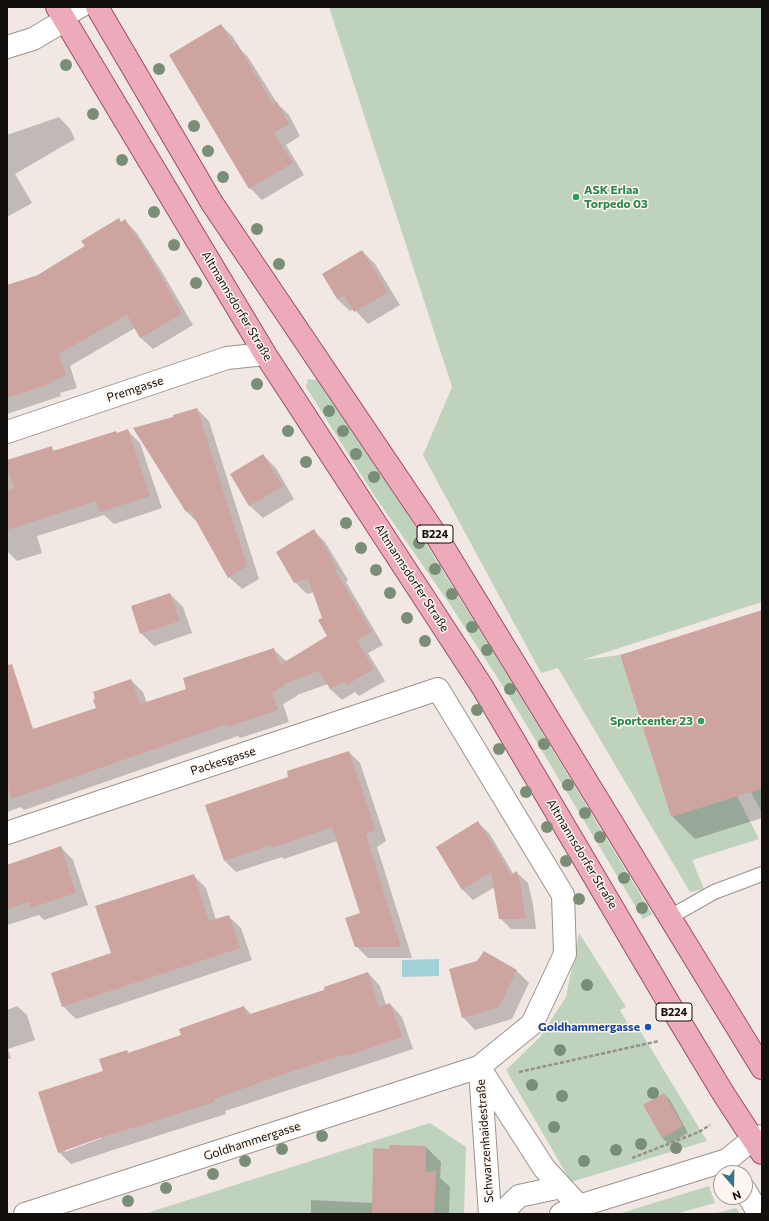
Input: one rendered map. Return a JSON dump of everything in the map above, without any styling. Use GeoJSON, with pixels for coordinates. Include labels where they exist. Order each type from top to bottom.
{"type":"FeatureCollection","features":[{"type":"Feature","properties":{"kind":"main road","name":"B224"},"geometry":{"type":"LineString","coordinates":[[97,7],[212,203],[434,532],[762,1068]]}},
{"type":"Feature","properties":{"kind":"main road","name":"Altmannsdorfer Straße"},"geometry":{"type":"LineString","coordinates":[[61,14],[265,354],[483,688],[688,1034],[733,1108],[759,1143]]}},
{"type":"Feature","properties":{"kind":"street"},"geometry":{"type":"LineString","coordinates":[[7,48],[33,39],[61,14]]}},
{"type":"Feature","properties":{"kind":"street","name":"Premgasse"},"geometry":{"type":"LineString","coordinates":[[7,432],[227,358],[265,354]]}},
{"type":"Feature","properties":{"kind":"street","name":"Packesgasse"},"geometry":{"type":"LineString","coordinates":[[7,833],[438,689],[563,895],[565,954]]}},
{"type":"Feature","properties":{"kind":"street","name":"Goldhammergasse"},"geometry":{"type":"LineString","coordinates":[[25,1214],[479,1067],[532,1024],[565,954]]}},
{"type":"Feature","properties":{"kind":"street"},"geometry":{"type":"LineString","coordinates":[[479,1067],[544,1168],[561,1187],[570,1210],[713,1172]]}},
{"type":"Feature","properties":{"kind":"street","name":"Schwarzenhaidestraße"},"geometry":{"type":"LineString","coordinates":[[479,1067],[490,1214]]}},
{"type":"Feature","properties":{"kind":"street"},"geometry":{"type":"LineString","coordinates":[[733,1165],[759,1143]]}},
{"type":"Feature","properties":{"kind":"street"},"geometry":{"type":"LineString","coordinates":[[502,1214],[519,1196],[561,1187]]}},
{"type":"Feature","properties":{"kind":"street"},"geometry":{"type":"LineString","coordinates":[[753,1204],[759,1214]]}},
{"type":"Feature","properties":{"kind":"lane"},"geometry":{"type":"LineString","coordinates":[[61,14],[87,7]]}},
{"type":"Feature","properties":{"kind":"lane"},"geometry":{"type":"LineString","coordinates":[[670,917],[714,892],[762,874]]}},
{"type":"Feature","properties":{"kind":"path"},"geometry":{"type":"LineString","coordinates":[[479,1067],[512,1073],[688,1034]]}},
{"type":"Feature","properties":{"kind":"path"},"geometry":{"type":"LineString","coordinates":[[626,1160],[699,1132],[733,1108]]}},
{"type":"Feature","properties":{"kind":"green space","name":"ASK Erlaa Torpedo 03"},"geometry":{"type":"Polygon","coordinates":[[[329,7],[762,7],[762,602],[582,660],[620,655],[671,817],[737,796],[759,839],[692,860],[704,889],[690,892],[558,668],[541,673],[423,455],[452,387],[329,7]]]}},
{"type":"Feature","properties":{"kind":"green space"},"geometry":{"type":"Polygon","coordinates":[[[308,379],[317,380],[404,509],[489,645],[652,914],[643,919],[506,691],[451,606],[374,495],[306,387],[308,379]]]}},
{"type":"Feature","properties":{"kind":"green space"},"geometry":{"type":"Polygon","coordinates":[[[762,788],[762,813],[751,792],[762,788]]]}},
{"type":"Feature","properties":{"kind":"green space"},"geometry":{"type":"Polygon","coordinates":[[[579,933],[626,1007],[620,1010],[633,1033],[639,1029],[707,1141],[571,1182],[506,1070],[540,1037],[566,997],[579,933]]]}},
{"type":"Feature","properties":{"kind":"green space"},"geometry":{"type":"Polygon","coordinates":[[[430,1123],[466,1147],[464,1214],[144,1214],[430,1123]]]}},
{"type":"Feature","properties":{"kind":"green space"},"geometry":{"type":"Polygon","coordinates":[[[709,1186],[713,1197],[713,1204],[675,1214],[618,1214],[709,1186]]]}},
{"type":"Feature","properties":{"kind":"green space"},"geometry":{"type":"Polygon","coordinates":[[[736,1208],[740,1214],[712,1214],[736,1208]]]}},
{"type":"Feature","properties":{"kind":"water"},"geometry":{"type":"Polygon","coordinates":[[[439,959],[439,976],[402,977],[402,960],[439,959]]]}},
{"type":"Feature","properties":{"kind":"building"},"geometry":{"type":"Polygon","coordinates":[[[221,24],[234,46],[237,44],[273,104],[277,102],[289,124],[274,133],[293,163],[249,189],[169,55],[221,24]]]}},
{"type":"Feature","properties":{"kind":"building"},"geometry":{"type":"Polygon","coordinates":[[[119,218],[121,222],[125,219],[151,259],[182,314],[140,338],[127,315],[59,354],[66,376],[49,382],[50,384],[7,398],[7,285],[38,275],[85,246],[81,241],[119,218]]]}},
{"type":"Feature","properties":{"kind":"building"},"geometry":{"type":"Polygon","coordinates":[[[362,250],[388,292],[354,312],[344,295],[337,299],[322,274],[362,250]]]}},
{"type":"Feature","properties":{"kind":"building"},"geometry":{"type":"Polygon","coordinates":[[[197,408],[247,566],[228,578],[190,510],[186,512],[133,428],[173,417],[173,415],[197,408]]]}},
{"type":"Feature","properties":{"kind":"building"},"geometry":{"type":"Polygon","coordinates":[[[128,429],[150,496],[100,512],[96,501],[7,530],[7,491],[14,489],[7,466],[7,460],[52,446],[53,451],[116,431],[117,433],[128,429]]]}},
{"type":"Feature","properties":{"kind":"building"},"geometry":{"type":"Polygon","coordinates":[[[263,454],[283,486],[249,506],[230,474],[263,454]]]}},
{"type":"Feature","properties":{"kind":"building"},"geometry":{"type":"Polygon","coordinates":[[[314,529],[337,568],[335,570],[372,632],[357,641],[374,669],[347,685],[344,681],[330,689],[319,671],[286,683],[272,693],[278,710],[228,727],[227,724],[11,799],[7,783],[7,665],[12,664],[33,729],[96,708],[93,700],[95,699],[93,692],[131,679],[140,704],[186,689],[183,678],[274,648],[280,665],[327,636],[318,620],[322,618],[308,579],[294,583],[276,552],[314,529]]]}},
{"type":"Feature","properties":{"kind":"building"},"geometry":{"type":"Polygon","coordinates":[[[170,593],[180,621],[140,634],[131,606],[170,593]]]}},
{"type":"Feature","properties":{"kind":"building","name":"Sportcenter 23"},"geometry":{"type":"Polygon","coordinates":[[[762,610],[762,788],[671,817],[620,655],[762,610]]]}},
{"type":"Feature","properties":{"kind":"building"},"geometry":{"type":"Polygon","coordinates":[[[349,751],[375,829],[366,835],[401,947],[355,947],[345,918],[360,913],[332,827],[272,848],[271,845],[224,861],[205,805],[288,777],[287,771],[349,751]]]}},
{"type":"Feature","properties":{"kind":"building"},"geometry":{"type":"Polygon","coordinates":[[[478,821],[511,875],[517,871],[526,919],[499,919],[491,872],[462,890],[436,847],[478,821]]]}},
{"type":"Feature","properties":{"kind":"building"},"geometry":{"type":"Polygon","coordinates":[[[61,846],[76,893],[31,908],[29,902],[7,909],[7,865],[61,846]]]}},
{"type":"Feature","properties":{"kind":"building"},"geometry":{"type":"Polygon","coordinates":[[[194,874],[209,921],[229,915],[240,948],[62,1007],[51,973],[111,953],[95,906],[194,874]]]}},
{"type":"Feature","properties":{"kind":"building"},"geometry":{"type":"Polygon","coordinates":[[[484,951],[517,970],[499,1007],[462,1018],[449,969],[477,961],[484,951]]]}},
{"type":"Feature","properties":{"kind":"building"},"geometry":{"type":"Polygon","coordinates":[[[368,972],[379,1007],[390,1003],[402,1037],[347,1056],[346,1054],[284,1074],[214,1099],[215,1102],[97,1139],[58,1153],[38,1092],[103,1071],[99,1059],[127,1050],[128,1053],[181,1035],[179,1029],[244,1006],[247,1015],[324,990],[324,987],[368,972]]]}},
{"type":"Feature","properties":{"kind":"building"},"geometry":{"type":"Polygon","coordinates":[[[664,1093],[683,1126],[662,1138],[643,1105],[664,1093]]]}},
{"type":"Feature","properties":{"kind":"building"},"geometry":{"type":"Polygon","coordinates":[[[389,1145],[426,1146],[426,1172],[436,1171],[434,1214],[372,1214],[373,1148],[389,1149],[389,1145]]]}},
{"type":"Feature","properties":{"kind":"place","name":"ASK Erlaa Torpedo 03"},"geometry":{"type":"Point","coordinates":[576,197]}},
{"type":"Feature","properties":{"kind":"place","name":"Sportcenter 23"},"geometry":{"type":"Point","coordinates":[701,721]}},
{"type":"Feature","properties":{"kind":"place","name":"Goldhammergasse"},"geometry":{"type":"Point","coordinates":[648,1027]}}]}
